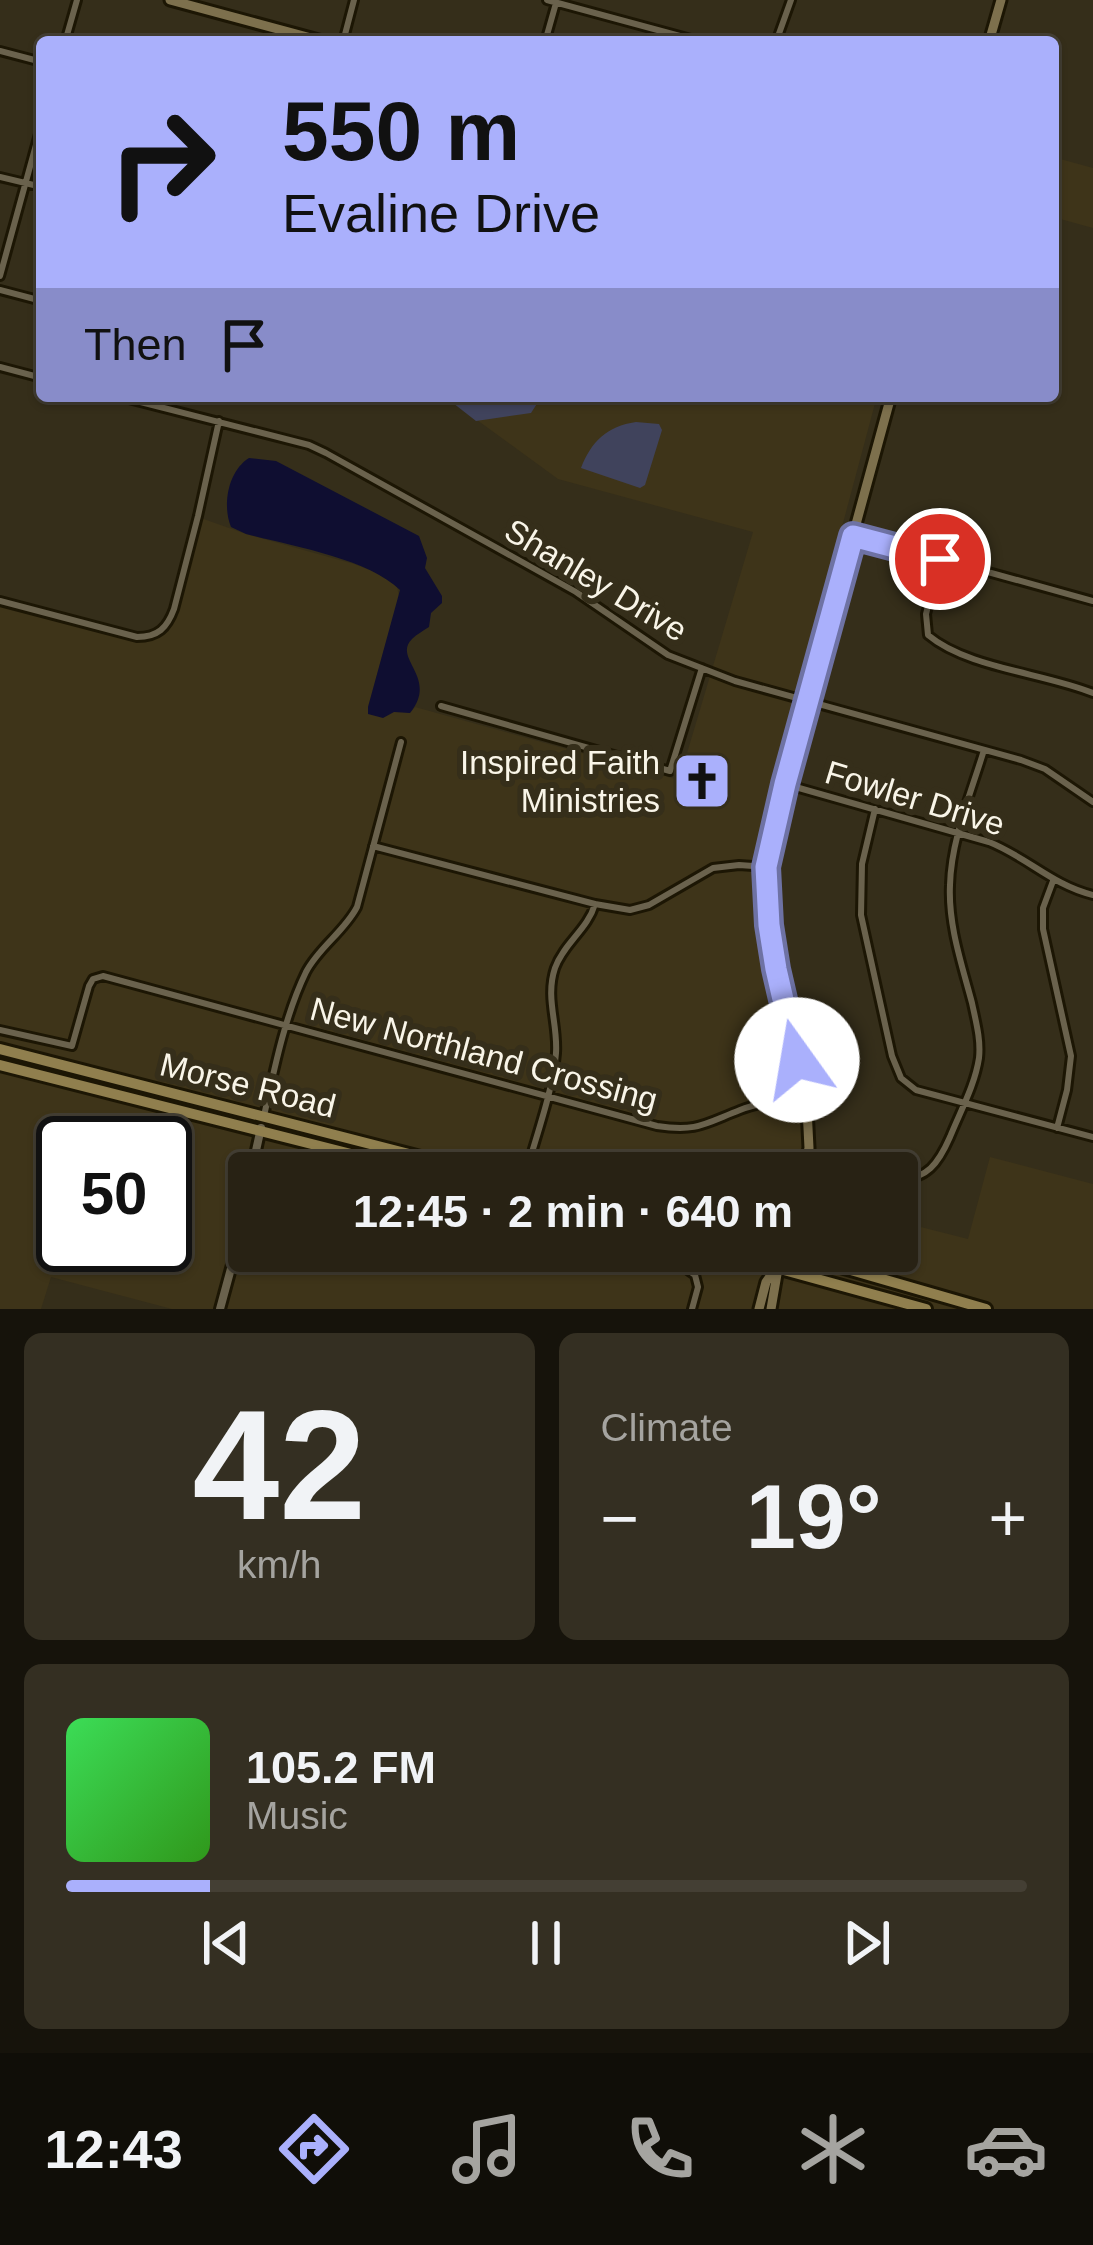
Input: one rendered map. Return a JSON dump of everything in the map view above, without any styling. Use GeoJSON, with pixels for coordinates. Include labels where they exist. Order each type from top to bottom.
{"type":"FeatureCollection","features":[{"type":"Feature","properties":{"kind":"main road"},"geometry":{"type":"LineString","coordinates":[[170,0],[304,36]]}},
{"type":"Feature","properties":{"kind":"main road"},"geometry":{"type":"LineString","coordinates":[[991,36],[1001,0]]}},
{"type":"Feature","properties":{"kind":"main road"},"geometry":{"type":"LineString","coordinates":[[807,1152],[805,1096],[776,969],[766,867],[889,402]]}},
{"type":"Feature","properties":{"kind":"main road","name":"Morse Road"},"geometry":{"type":"LineString","coordinates":[[0,1049],[400,1152]]}},
{"type":"Feature","properties":{"kind":"main road","name":"Morse Road"},"geometry":{"type":"LineString","coordinates":[[0,1065],[343,1152]]}},
{"type":"Feature","properties":{"kind":"main road"},"geometry":{"type":"LineString","coordinates":[[759,1309],[773,1272]]}},
{"type":"Feature","properties":{"kind":"main road"},"geometry":{"type":"LineString","coordinates":[[770,1309],[776,1272]]}},
{"type":"Feature","properties":{"kind":"main road"},"geometry":{"type":"LineString","coordinates":[[791,1272],[926,1309]]}},
{"type":"Feature","properties":{"kind":"main road"},"geometry":{"type":"LineString","coordinates":[[856,1272],[986,1309]]}},
{"type":"Feature","properties":{"kind":"street"},"geometry":{"type":"LineString","coordinates":[[67,36],[77,0]]}},
{"type":"Feature","properties":{"kind":"street"},"geometry":{"type":"LineString","coordinates":[[345,36],[354,0]]}},
{"type":"Feature","properties":{"kind":"street"},"geometry":{"type":"LineString","coordinates":[[547,0],[680,36]]}},
{"type":"Feature","properties":{"kind":"street"},"geometry":{"type":"LineString","coordinates":[[778,36],[791,0]]}},
{"type":"Feature","properties":{"kind":"street"},"geometry":{"type":"LineString","coordinates":[[547,36],[557,2]]}},
{"type":"Feature","properties":{"kind":"street"},"geometry":{"type":"LineString","coordinates":[[0,51],[36,60]]}},
{"type":"Feature","properties":{"kind":"street"},"geometry":{"type":"LineString","coordinates":[[0,276],[36,146]]}},
{"type":"Feature","properties":{"kind":"street"},"geometry":{"type":"LineString","coordinates":[[0,176],[36,186]]}},
{"type":"Feature","properties":{"kind":"street"},"geometry":{"type":"LineString","coordinates":[[0,290],[36,299]]}},
{"type":"Feature","properties":{"kind":"street"},"geometry":{"type":"LineString","coordinates":[[0,367],[36,376]]}},
{"type":"Feature","properties":{"kind":"street","name":"Shanley Drive"},"geometry":{"type":"LineString","coordinates":[[141,402],[326,453],[576,592],[668,655],[735,681],[1045,769],[1093,802]]}},
{"type":"Feature","properties":{"kind":"street"},"geometry":{"type":"LineString","coordinates":[[0,601],[137,637],[160,632],[174,609],[219,421]]}},
{"type":"Feature","properties":{"kind":"street"},"geometry":{"type":"LineString","coordinates":[[853,535],[1093,601]]}},
{"type":"Feature","properties":{"kind":"street"},"geometry":{"type":"LineString","coordinates":[[940,559],[926,614],[928,635],[942,647],[966,656],[1093,692]]}},
{"type":"Feature","properties":{"kind":"street"},"geometry":{"type":"LineString","coordinates":[[441,706],[670,771],[702,668]]}},
{"type":"Feature","properties":{"kind":"street"},"geometry":{"type":"LineString","coordinates":[[256,1152],[306,971],[358,907],[401,742]]}},
{"type":"Feature","properties":{"kind":"street"},"geometry":{"type":"LineString","coordinates":[[918,1177],[936,1164],[978,1060],[979,1037],[955,934],[950,877],[984,750]]}},
{"type":"Feature","properties":{"kind":"street","name":"Fowler Drive"},"geometry":{"type":"LineString","coordinates":[[785,784],[960,833],[1011,853],[1053,881],[1093,896]]}},
{"type":"Feature","properties":{"kind":"street"},"geometry":{"type":"LineString","coordinates":[[875,809],[862,863],[862,923],[896,1069],[916,1090],[1093,1137]]}},
{"type":"Feature","properties":{"kind":"street"},"geometry":{"type":"LineString","coordinates":[[373,846],[631,910],[650,905],[713,868],[766,867]]}},
{"type":"Feature","properties":{"kind":"street"},"geometry":{"type":"LineString","coordinates":[[1053,881],[1043,908],[1043,929],[1070,1056],[1057,1127]]}},
{"type":"Feature","properties":{"kind":"street"},"geometry":{"type":"LineString","coordinates":[[532,1152],[556,1048],[550,989],[556,965],[595,904]]}},
{"type":"Feature","properties":{"kind":"street","name":"New Northland Crossing"},"geometry":{"type":"LineString","coordinates":[[0,1030],[72,1046],[94,979],[103,976],[657,1126],[704,1126],[756,1105],[805,1096]]}},
{"type":"Feature","properties":{"kind":"street"},"geometry":{"type":"LineString","coordinates":[[220,1309],[230,1272]]}},
{"type":"Feature","properties":{"kind":"street"},"geometry":{"type":"LineString","coordinates":[[691,1272],[698,1287],[692,1309]]}},
{"type":"Feature","properties":{"kind":"shaded area"},"geometry":{"type":"Polygon","coordinates":[[[1059,159],[1093,168],[1093,228],[1059,219],[1059,159]]]}},
{"type":"Feature","properties":{"kind":"shaded area"},"geometry":{"type":"Polygon","coordinates":[[[452,402],[875,402],[835,553],[845,558],[775,814],[765,920],[808,1116],[807,1152],[228,1152],[228,1272],[918,1272],[918,1226],[968,1239],[990,1157],[1093,1184],[1093,1309],[172,1309],[51,1277],[41,1309],[0,1309],[0,603],[145,639],[160,636],[168,624],[198,517],[354,564],[397,586],[399,597],[368,707],[410,713],[415,707],[679,780],[753,532],[558,479],[452,402]]]}},
{"type":"Feature","properties":{"kind":"shaded area"},"geometry":{"type":"Polygon","coordinates":[[[452,402],[538,402],[531,413],[476,421],[452,402]]]}},
{"type":"Feature","properties":{"kind":"shaded area"},"geometry":{"type":"Polygon","coordinates":[[[636,422],[659,424],[662,430],[645,485],[640,488],[581,468],[601,437],[636,422]]]}},
{"type":"Feature","properties":{"kind":"shaded area"},"geometry":{"type":"Polygon","coordinates":[[[249,458],[276,461],[419,536],[427,558],[425,568],[442,603],[431,613],[429,627],[407,646],[420,689],[410,713],[394,712],[383,718],[368,714],[400,590],[348,561],[231,527],[229,489],[236,471],[249,458]]]}},
{"type":"Feature","properties":{"kind":"place","name":"Inspired Faith Ministries"},"geometry":{"type":"Point","coordinates":[702,781]}},
{"type":"Feature","properties":{"kind":"route"},"geometry":{"type":"LineString","coordinates":[[797,1060],[776,969],[766,867],[853,535],[940,559]]}}]}
